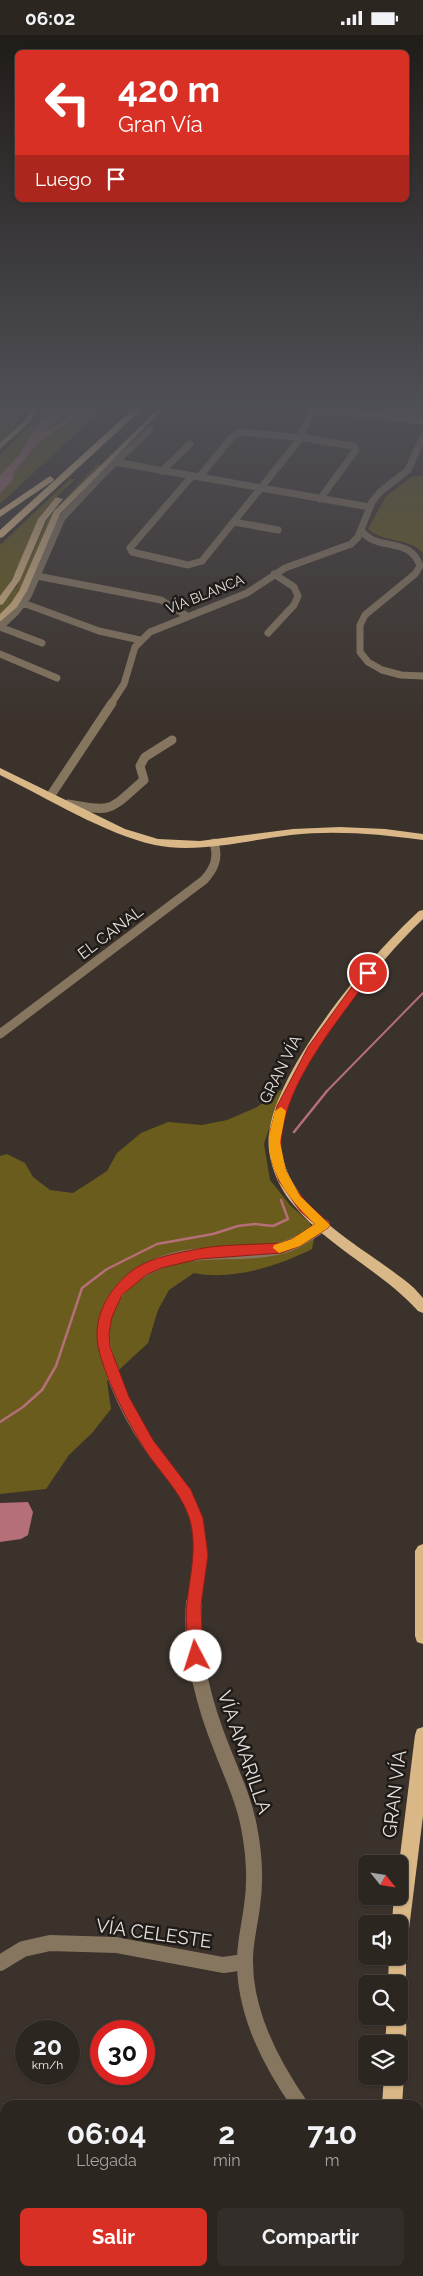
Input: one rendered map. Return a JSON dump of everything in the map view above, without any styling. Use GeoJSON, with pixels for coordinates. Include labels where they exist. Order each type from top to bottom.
{"type":"FeatureCollection","features":[{"type":"Feature","properties":{"kind":"highway"},"geometry":{"type":"LineString","coordinates":[[0,525],[12,514]]}},
{"type":"Feature","properties":{"kind":"highway"},"geometry":{"type":"LineString","coordinates":[[0,535],[24,514]]}},
{"type":"Feature","properties":{"kind":"highway"},"geometry":{"type":"LineString","coordinates":[[0,539],[21,516]]}},
{"type":"Feature","properties":{"kind":"main road"},"geometry":{"type":"LineString","coordinates":[[0,601],[16,580],[47,514]]}},
{"type":"Feature","properties":{"kind":"main road"},"geometry":{"type":"LineString","coordinates":[[0,619],[14,605],[23,591],[57,514]]}},
{"type":"Feature","properties":{"kind":"main road"},"geometry":{"type":"LineString","coordinates":[[0,771],[121,831],[148,840],[183,845],[324,830],[370,830],[423,837]]}},
{"type":"Feature","properties":{"kind":"main road","name":"GRAN VÍA"},"geometry":{"type":"LineString","coordinates":[[422,915],[383,954],[325,1029],[299,1073],[278,1120],[275,1152],[283,1177],[296,1199],[324,1225],[398,1281],[423,1307]]}},
{"type":"Feature","properties":{"kind":"main road"},"geometry":{"type":"LineString","coordinates":[[423,1551],[423,1636]]}},
{"type":"Feature","properties":{"kind":"main road","name":"GRAN VÍA"},"geometry":{"type":"LineString","coordinates":[[401,1915],[417,1800],[423,1735]]}},
{"type":"Feature","properties":{"kind":"main road"},"geometry":{"type":"LineString","coordinates":[[392,2100],[393,2085]]}},
{"type":"Feature","properties":{"kind":"street"},"geometry":{"type":"LineString","coordinates":[[42,643],[0,627],[23,603],[66,514]]}},
{"type":"Feature","properties":{"kind":"street"},"geometry":{"type":"LineString","coordinates":[[163,514],[130,550],[138,555],[188,565],[202,561],[241,514]]}},
{"type":"Feature","properties":{"kind":"street"},"geometry":{"type":"LineString","coordinates":[[351,544],[358,537],[367,514]]}},
{"type":"Feature","properties":{"kind":"street"},"geometry":{"type":"LineString","coordinates":[[234,522],[278,530]]}},
{"type":"Feature","properties":{"kind":"street"},"geometry":{"type":"LineString","coordinates":[[361,530],[364,535],[377,541],[408,549],[417,557],[420,566],[415,574],[364,615],[360,625],[360,652],[368,662],[382,670],[401,675],[423,676]]}},
{"type":"Feature","properties":{"kind":"street","name":"VÍA BLANCA"},"geometry":{"type":"LineString","coordinates":[[140,640],[155,629],[247,593],[274,574],[351,544],[377,541]]}},
{"type":"Feature","properties":{"kind":"street"},"geometry":{"type":"LineString","coordinates":[[268,633],[294,605],[298,596],[294,587],[274,574]]}},
{"type":"Feature","properties":{"kind":"street"},"geometry":{"type":"LineString","coordinates":[[37,576],[161,600],[187,616]]}},
{"type":"Feature","properties":{"kind":"street"},"geometry":{"type":"LineString","coordinates":[[23,603],[99,631],[140,640],[134,650],[129,673],[124,684],[51,795]]}},
{"type":"Feature","properties":{"kind":"street"},"geometry":{"type":"LineString","coordinates":[[0,654],[57,678]]}},
{"type":"Feature","properties":{"kind":"street"},"geometry":{"type":"LineString","coordinates":[[68,804],[99,809],[112,808],[144,780],[140,766],[145,757],[172,740]]}},
{"type":"Feature","properties":{"kind":"street","name":"EL CANAL"},"geometry":{"type":"LineString","coordinates":[[0,1034],[204,880],[216,863],[217,854],[214,843]]}},
{"type":"Feature","properties":{"kind":"street","name":"VÍA AMARILLA"},"geometry":{"type":"LineString","coordinates":[[297,2100],[283,2079],[258,2027],[248,1995],[245,1962],[254,1897],[254,1858],[242,1798],[226,1760],[197,1667],[194,1615],[201,1549],[196,1518],[186,1494],[149,1444],[131,1415],[104,1347],[103,1333],[106,1317],[117,1291],[141,1271],[179,1257],[281,1248],[296,1243],[324,1225]]}},
{"type":"Feature","properties":{"kind":"street","name":"VÍA CELESTE"},"geometry":{"type":"LineString","coordinates":[[0,1963],[23,1949],[50,1943],[116,1945],[223,1965],[245,1962]]}},
{"type":"Feature","properties":{"kind":"shaded area"},"geometry":{"type":"Polygon","coordinates":[[[33,514],[42,514],[17,570],[0,598],[0,545],[33,514]]]}},
{"type":"Feature","properties":{"kind":"shaded area"},"geometry":{"type":"Polygon","coordinates":[[[53,514],[24,582],[15,599],[0,616],[0,606],[17,586],[48,518],[53,514]]]}},
{"type":"Feature","properties":{"kind":"shaded area"},"geometry":{"type":"Polygon","coordinates":[[[376,514],[423,514],[423,553],[410,544],[381,536],[368,529],[376,514]]]}},
{"type":"Feature","properties":{"kind":"shaded area"},"geometry":{"type":"Polygon","coordinates":[[[282,1089],[264,1144],[270,1180],[290,1205],[310,1223],[314,1239],[312,1249],[285,1261],[254,1270],[224,1275],[194,1273],[169,1290],[158,1310],[148,1343],[107,1381],[111,1409],[92,1433],[69,1455],[46,1489],[0,1494],[0,1156],[7,1154],[25,1163],[33,1177],[50,1190],[73,1193],[107,1171],[117,1153],[141,1133],[168,1122],[202,1125],[227,1120],[257,1107],[282,1089]]]}},
{"type":"Feature","properties":{"kind":"shaded area"},"geometry":{"type":"Polygon","coordinates":[[[28,1502],[33,1512],[28,1535],[21,1539],[0,1542],[0,1503],[28,1502]]]}},
{"type":"Feature","properties":{"kind":"waterway"},"geometry":{"type":"LineString","coordinates":[[326,1092],[423,993]]}},
{"type":"Feature","properties":{"kind":"waterway"},"geometry":{"type":"LineString","coordinates":[[294,1132],[327,1091]]}},
{"type":"Feature","properties":{"kind":"waterway"},"geometry":{"type":"LineString","coordinates":[[0,1422],[23,1407],[42,1390],[56,1366],[82,1288],[107,1269],[157,1244],[213,1234],[238,1226],[255,1224],[273,1226],[288,1219],[281,1200]]}},
{"type":"Feature","properties":{"kind":"slow traffic"},"geometry":{"type":"LineString","coordinates":[[279,1248],[296,1243],[324,1225],[296,1199],[280,1171],[275,1152],[275,1132],[281,1111]]}},
{"type":"Feature","properties":{"kind":"route"},"geometry":{"type":"LineString","coordinates":[[196,1656],[193,1624],[201,1555],[201,1543],[196,1518],[186,1494],[139,1430],[123,1399],[104,1347],[103,1333],[106,1317],[117,1291],[141,1271],[179,1257],[218,1252],[263,1251],[281,1248],[296,1243],[324,1225],[304,1208],[290,1191],[277,1162],[275,1132],[282,1106],[312,1049],[339,1009],[368,973]]}}]}
